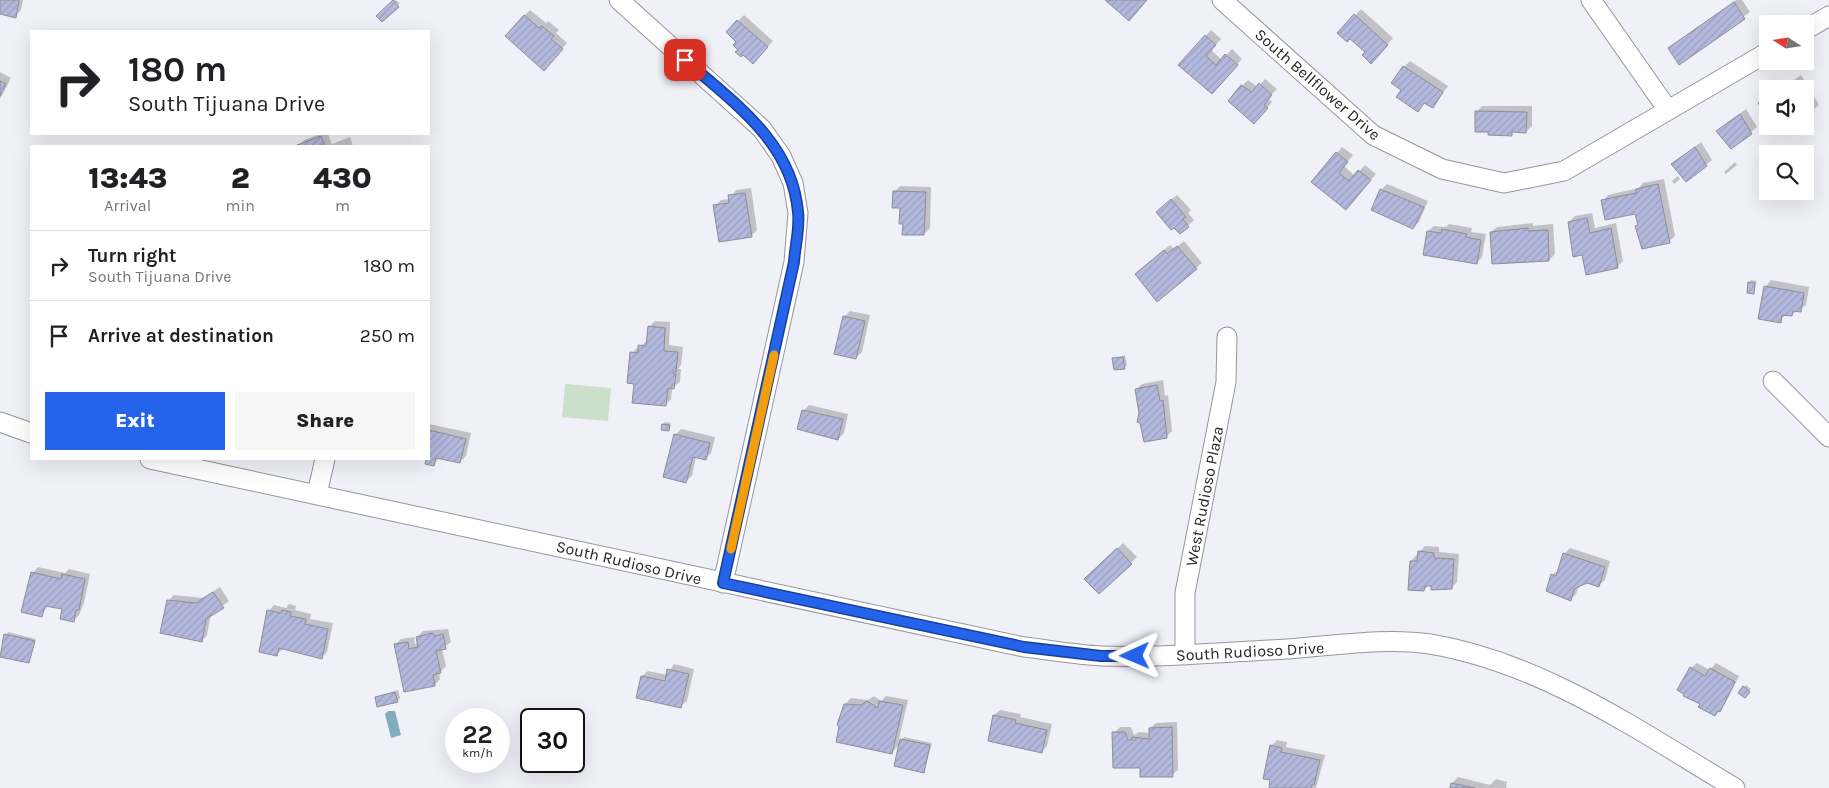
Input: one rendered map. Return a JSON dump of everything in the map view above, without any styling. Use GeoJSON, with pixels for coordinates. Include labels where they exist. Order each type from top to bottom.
{"type":"FeatureCollection","features":[{"type":"Feature","properties":{"kind":"street"},"geometry":{"type":"LineString","coordinates":[[618,0],[762,129],[781,156],[793,183],[798,213],[794,262],[723,583]]}},
{"type":"Feature","properties":{"kind":"street","name":"South Bellflower Drive"},"geometry":{"type":"LineString","coordinates":[[1222,0],[1373,136],[1442,169],[1504,184],[1564,172],[1759,57]]}},
{"type":"Feature","properties":{"kind":"street"},"geometry":{"type":"LineString","coordinates":[[1590,0],[1668,110]]}},
{"type":"Feature","properties":{"kind":"street"},"geometry":{"type":"LineString","coordinates":[[1814,25],[1829,16]]}},
{"type":"Feature","properties":{"kind":"street","name":"West Rudioso Plaza"},"geometry":{"type":"LineString","coordinates":[[1185,655],[1185,593],[1226,382],[1227,336]]}},
{"type":"Feature","properties":{"kind":"street"},"geometry":{"type":"LineString","coordinates":[[1773,381],[1829,437]]}},
{"type":"Feature","properties":{"kind":"street"},"geometry":{"type":"LineString","coordinates":[[0,422],[30,433]]}},
{"type":"Feature","properties":{"kind":"street","name":"South Rudioso Drive"},"geometry":{"type":"LineString","coordinates":[[155,460],[1024,647],[1101,656],[1185,655],[1386,642],[1429,644],[1481,656],[1530,673],[1579,696],[1735,788]]}},
{"type":"Feature","properties":{"kind":"street"},"geometry":{"type":"LineString","coordinates":[[318,494],[325,460]]}},
{"type":"Feature","properties":{"kind":"green space"},"geometry":{"type":"Polygon","coordinates":[[[565,384],[611,388],[608,421],[562,417],[565,384]]]}},
{"type":"Feature","properties":{"kind":"water"},"geometry":{"type":"Polygon","coordinates":[[[388,711],[395,711],[401,735],[391,738],[385,714],[388,711]]]}},
{"type":"Feature","properties":{"kind":"building"},"geometry":{"type":"Polygon","coordinates":[[[0,0],[19,0],[16,18],[0,14],[0,0]]]}},
{"type":"Feature","properties":{"kind":"building"},"geometry":{"type":"Polygon","coordinates":[[[393,0],[399,7],[382,22],[376,16],[393,0]]]}},
{"type":"Feature","properties":{"kind":"building"},"geometry":{"type":"Polygon","coordinates":[[[1105,0],[1147,0],[1129,21],[1105,0]]]}},
{"type":"Feature","properties":{"kind":"building"},"geometry":{"type":"Polygon","coordinates":[[[1734,2],[1745,19],[1679,65],[1668,48],[1734,2]]]}},
{"type":"Feature","properties":{"kind":"building"},"geometry":{"type":"Polygon","coordinates":[[[1354,14],[1388,45],[1371,64],[1362,55],[1365,52],[1350,39],[1347,42],[1337,33],[1354,14]]]}},
{"type":"Feature","properties":{"kind":"building"},"geometry":{"type":"Polygon","coordinates":[[[524,15],[539,28],[542,26],[554,36],[551,39],[563,49],[544,71],[505,36],[524,15]]]}},
{"type":"Feature","properties":{"kind":"building"},"geometry":{"type":"Polygon","coordinates":[[[737,20],[768,47],[753,64],[743,55],[741,57],[735,52],[738,50],[733,45],[736,42],[726,32],[737,20]]]}},
{"type":"Feature","properties":{"kind":"building"},"geometry":{"type":"Polygon","coordinates":[[[1205,35],[1216,45],[1206,56],[1216,65],[1225,54],[1238,65],[1212,94],[1178,65],[1205,35]]]}},
{"type":"Feature","properties":{"kind":"building"},"geometry":{"type":"Polygon","coordinates":[[[1403,66],[1443,92],[1433,108],[1424,103],[1418,112],[1396,97],[1401,90],[1391,83],[1403,66]]]}},
{"type":"Feature","properties":{"kind":"building"},"geometry":{"type":"Polygon","coordinates":[[[0,81],[6,84],[0,96],[0,81]]]}},
{"type":"Feature","properties":{"kind":"building"},"geometry":{"type":"Polygon","coordinates":[[[1259,83],[1272,95],[1264,105],[1268,108],[1254,124],[1228,101],[1241,85],[1252,92],[1259,83]]]}},
{"type":"Feature","properties":{"kind":"building"},"geometry":{"type":"Polygon","coordinates":[[[1475,111],[1527,112],[1526,133],[1512,132],[1512,136],[1488,135],[1488,132],[1475,132],[1475,111]]]}},
{"type":"Feature","properties":{"kind":"building"},"geometry":{"type":"Polygon","coordinates":[[[1740,114],[1752,134],[1731,149],[1716,131],[1740,114]]]}},
{"type":"Feature","properties":{"kind":"building"},"geometry":{"type":"Polygon","coordinates":[[[321,136],[325,145],[297,145],[321,136]]]}},
{"type":"Feature","properties":{"kind":"building"},"geometry":{"type":"Polygon","coordinates":[[[1695,147],[1707,166],[1686,182],[1671,164],[1695,147]]]}},
{"type":"Feature","properties":{"kind":"building"},"geometry":{"type":"Polygon","coordinates":[[[1336,152],[1348,162],[1339,173],[1349,181],[1358,170],[1371,180],[1346,210],[1311,182],[1336,152]]]}},
{"type":"Feature","properties":{"kind":"building"},"geometry":{"type":"Polygon","coordinates":[[[1658,184],[1670,243],[1642,249],[1635,226],[1638,225],[1635,214],[1605,220],[1601,200],[1636,193],[1636,189],[1658,184]]]}},
{"type":"Feature","properties":{"kind":"building"},"geometry":{"type":"Polygon","coordinates":[[[1380,189],[1424,207],[1413,229],[1371,210],[1380,189]]]}},
{"type":"Feature","properties":{"kind":"building"},"geometry":{"type":"Polygon","coordinates":[[[893,191],[926,192],[924,235],[902,235],[903,224],[899,224],[900,208],[892,208],[893,191]]]}},
{"type":"Feature","properties":{"kind":"building"},"geometry":{"type":"Polygon","coordinates":[[[745,193],[752,237],[719,242],[713,205],[729,203],[728,195],[745,193]]]}},
{"type":"Feature","properties":{"kind":"building"},"geometry":{"type":"Polygon","coordinates":[[[1171,199],[1186,217],[1183,219],[1189,227],[1180,234],[1174,228],[1171,230],[1156,212],[1171,199]]]}},
{"type":"Feature","properties":{"kind":"building"},"geometry":{"type":"Polygon","coordinates":[[[1587,218],[1590,233],[1611,228],[1618,268],[1586,275],[1582,255],[1573,257],[1568,222],[1587,218]]]}},
{"type":"Feature","properties":{"kind":"building"},"geometry":{"type":"Polygon","coordinates":[[[1528,228],[1528,231],[1548,230],[1549,261],[1492,264],[1490,232],[1528,228]]]}},
{"type":"Feature","properties":{"kind":"building"},"geometry":{"type":"Polygon","coordinates":[[[1442,229],[1467,234],[1466,237],[1481,240],[1477,264],[1423,255],[1427,231],[1441,233],[1442,229]]]}},
{"type":"Feature","properties":{"kind":"building"},"geometry":{"type":"Polygon","coordinates":[[[1177,246],[1197,269],[1157,302],[1135,274],[1164,250],[1167,254],[1177,246]]]}},
{"type":"Feature","properties":{"kind":"building"},"geometry":{"type":"Polygon","coordinates":[[[1748,282],[1755,283],[1754,294],[1747,293],[1748,282]]]}},
{"type":"Feature","properties":{"kind":"building"},"geometry":{"type":"Polygon","coordinates":[[[1764,286],[1804,293],[1801,312],[1793,311],[1792,316],[1782,315],[1781,323],[1758,319],[1764,286]]]}},
{"type":"Feature","properties":{"kind":"building"},"geometry":{"type":"Polygon","coordinates":[[[843,316],[865,321],[856,359],[834,354],[843,316]]]}},
{"type":"Feature","properties":{"kind":"building"},"geometry":{"type":"Polygon","coordinates":[[[648,326],[665,328],[664,351],[678,352],[676,372],[673,372],[673,374],[676,374],[674,389],[668,388],[666,406],[632,403],[634,384],[627,383],[630,352],[638,353],[638,345],[646,346],[648,326]]]}},
{"type":"Feature","properties":{"kind":"building"},"geometry":{"type":"Polygon","coordinates":[[[1123,357],[1125,369],[1114,370],[1112,358],[1123,357]]]}},
{"type":"Feature","properties":{"kind":"building"},"geometry":{"type":"Polygon","coordinates":[[[1157,385],[1160,401],[1163,400],[1167,438],[1144,442],[1140,423],[1137,422],[1139,413],[1135,389],[1157,385]]]}},
{"type":"Feature","properties":{"kind":"building"},"geometry":{"type":"Polygon","coordinates":[[[802,410],[843,419],[838,440],[797,429],[802,410]]]}},
{"type":"Feature","properties":{"kind":"building"},"geometry":{"type":"Polygon","coordinates":[[[662,424],[670,425],[669,431],[661,430],[662,424]]]}},
{"type":"Feature","properties":{"kind":"building"},"geometry":{"type":"Polygon","coordinates":[[[430,430],[466,439],[460,463],[436,458],[434,466],[425,464],[426,460],[430,460],[430,430]]]}},
{"type":"Feature","properties":{"kind":"building"},"geometry":{"type":"Polygon","coordinates":[[[674,434],[710,443],[706,460],[693,457],[686,483],[663,477],[674,434]]]}},
{"type":"Feature","properties":{"kind":"building"},"geometry":{"type":"Polygon","coordinates":[[[1117,548],[1132,564],[1099,594],[1084,579],[1117,548]]]}},
{"type":"Feature","properties":{"kind":"building"},"geometry":{"type":"Polygon","coordinates":[[[1418,551],[1434,553],[1434,558],[1454,559],[1452,589],[1431,590],[1431,586],[1425,586],[1424,591],[1408,590],[1410,561],[1417,561],[1418,551]]]}},
{"type":"Feature","properties":{"kind":"building"},"geometry":{"type":"Polygon","coordinates":[[[1563,553],[1605,567],[1599,587],[1587,583],[1574,589],[1571,601],[1546,591],[1551,574],[1556,576],[1563,553]]]}},
{"type":"Feature","properties":{"kind":"building"},"geometry":{"type":"Polygon","coordinates":[[[31,572],[61,579],[62,574],[85,579],[79,610],[76,610],[74,622],[60,619],[62,609],[45,606],[42,617],[21,612],[31,572]]]}},
{"type":"Feature","properties":{"kind":"building"},"geometry":{"type":"Polygon","coordinates":[[[213,592],[224,608],[206,619],[202,642],[160,633],[167,600],[196,603],[213,592]]]}},
{"type":"Feature","properties":{"kind":"building"},"geometry":{"type":"Polygon","coordinates":[[[267,610],[281,613],[282,610],[291,612],[290,616],[306,619],[305,624],[328,629],[322,659],[279,648],[277,656],[259,652],[267,610]]]}},
{"type":"Feature","properties":{"kind":"building"},"geometry":{"type":"Polygon","coordinates":[[[433,633],[434,636],[443,634],[446,649],[436,651],[441,673],[433,675],[435,686],[404,692],[394,644],[408,642],[409,649],[418,647],[416,637],[433,633]]]}},
{"type":"Feature","properties":{"kind":"building"},"geometry":{"type":"Polygon","coordinates":[[[4,634],[35,641],[29,663],[0,657],[4,634]]]}},
{"type":"Feature","properties":{"kind":"building"},"geometry":{"type":"Polygon","coordinates":[[[1690,667],[1705,676],[1710,668],[1735,682],[1720,712],[1718,711],[1715,716],[1698,707],[1700,704],[1683,696],[1684,694],[1677,690],[1690,667]]]}},
{"type":"Feature","properties":{"kind":"building"},"geometry":{"type":"Polygon","coordinates":[[[667,669],[689,674],[681,708],[636,698],[641,676],[665,681],[667,669]]]}},
{"type":"Feature","properties":{"kind":"building"},"geometry":{"type":"Polygon","coordinates":[[[1743,686],[1750,692],[1745,698],[1738,693],[1743,686]]]}},
{"type":"Feature","properties":{"kind":"building"},"geometry":{"type":"Polygon","coordinates":[[[395,692],[398,702],[377,707],[375,697],[395,692]]]}},
{"type":"Feature","properties":{"kind":"building"},"geometry":{"type":"Polygon","coordinates":[[[867,701],[878,708],[879,701],[903,705],[892,754],[836,742],[839,726],[837,725],[844,704],[861,705],[867,701]]]}},
{"type":"Feature","properties":{"kind":"building"},"geometry":{"type":"Polygon","coordinates":[[[993,715],[1016,720],[1015,723],[1047,730],[1042,753],[988,741],[993,715]]]}},
{"type":"Feature","properties":{"kind":"building"},"geometry":{"type":"Polygon","coordinates":[[[1172,727],[1173,777],[1140,777],[1140,768],[1113,768],[1112,732],[1125,732],[1128,740],[1132,740],[1132,737],[1149,739],[1149,728],[1172,727]]]}},
{"type":"Feature","properties":{"kind":"building"},"geometry":{"type":"Polygon","coordinates":[[[900,739],[930,745],[924,773],[894,766],[900,739]]]}},
{"type":"Feature","properties":{"kind":"building"},"geometry":{"type":"Polygon","coordinates":[[[1270,745],[1282,748],[1281,752],[1320,760],[1314,785],[1312,784],[1311,788],[1269,788],[1270,780],[1263,779],[1270,745]]]}},
{"type":"Feature","properties":{"kind":"building"},"geometry":{"type":"Polygon","coordinates":[[[1451,783],[1475,788],[1450,788],[1451,783]]]}},
{"type":"Feature","properties":{"kind":"slow traffic"},"geometry":{"type":"LineString","coordinates":[[731,549],[774,355]]}},
{"type":"Feature","properties":{"kind":"route"},"geometry":{"type":"LineString","coordinates":[[685,60],[762,129],[781,156],[793,183],[798,213],[794,262],[723,583],[1024,647],[1101,656],[1135,656]]}}]}
